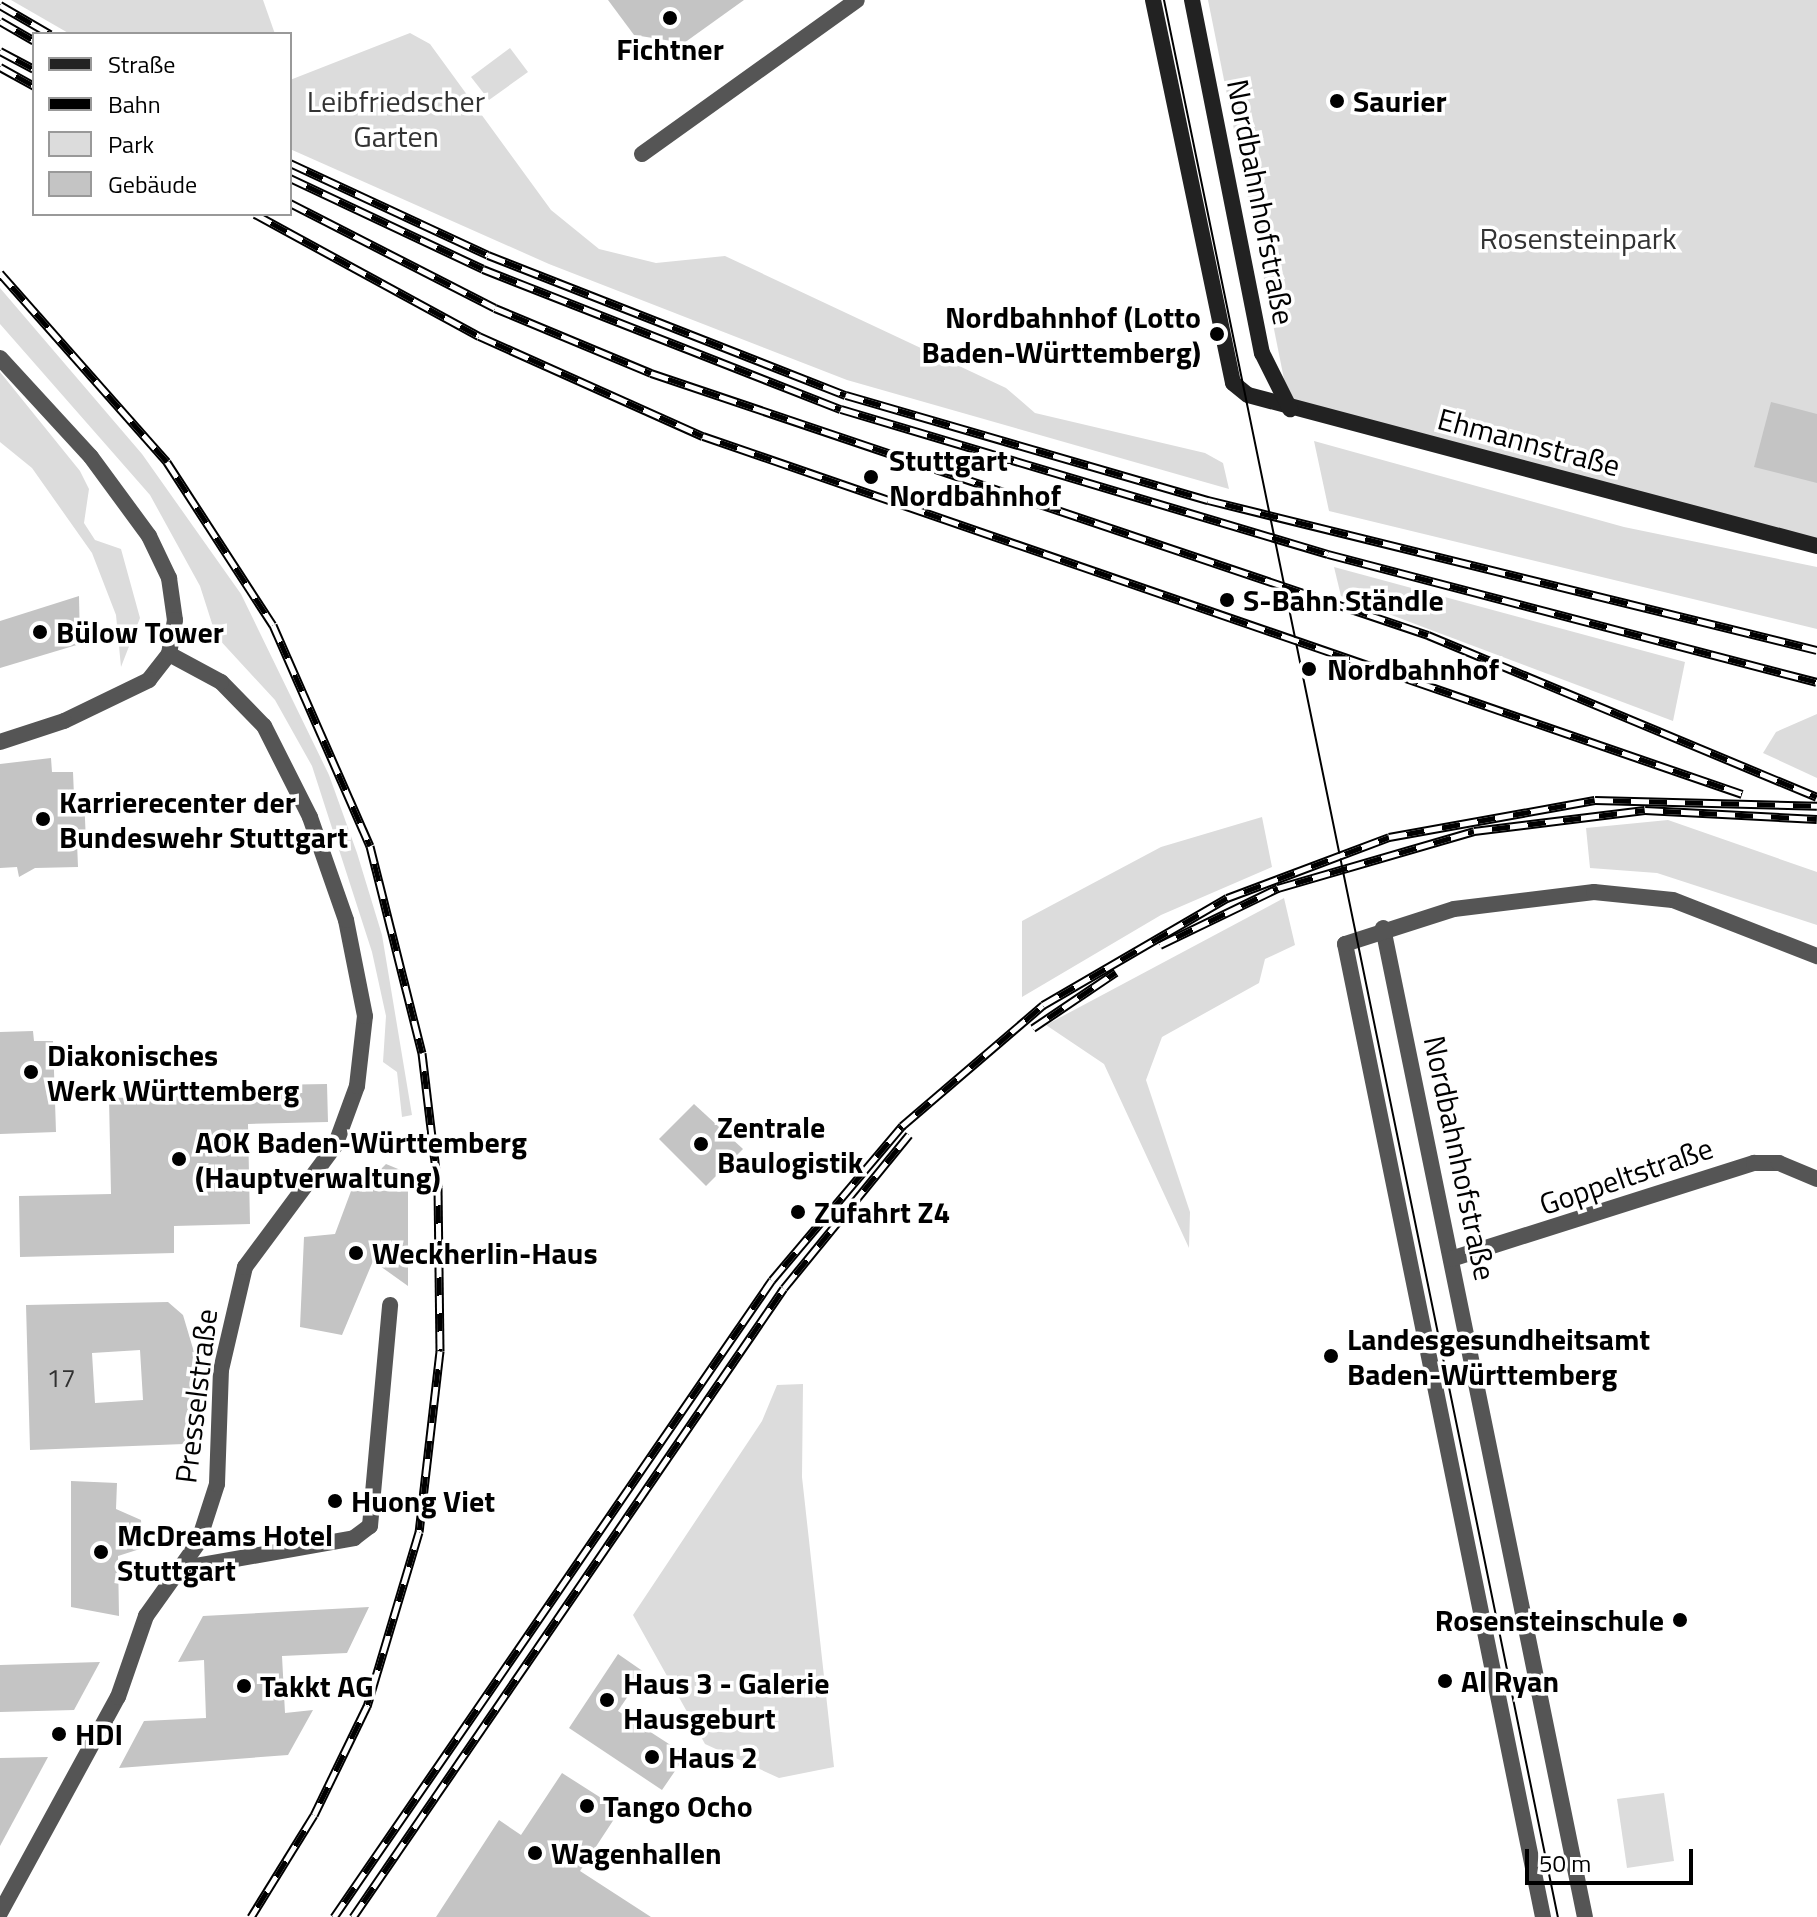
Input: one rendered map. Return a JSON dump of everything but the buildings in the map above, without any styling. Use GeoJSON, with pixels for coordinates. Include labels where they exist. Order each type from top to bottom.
{"type":"FeatureCollection","features":[{"type":"Feature","properties":{"kind":"street"},"geometry":{"type":"LineString","coordinates":[[642,154],[857,0]]}},
{"type":"Feature","properties":{"kind":"street","name":"Ehmannstraße"},"geometry":{"type":"LineString","coordinates":[[1153,0],[1233,383],[1260,402],[1817,546]]}},
{"type":"Feature","properties":{"kind":"street","name":"Nordbahnhofstraße"},"geometry":{"type":"LineString","coordinates":[[1192,0],[1262,353],[1290,409]]}},
{"type":"Feature","properties":{"kind":"street"},"geometry":{"type":"LineString","coordinates":[[0,358],[91,457],[149,536],[169,578],[175,620],[169,654],[149,680],[116,700],[0,742]]}},
{"type":"Feature","properties":{"kind":"street","name":"Presselstraße"},"geometry":{"type":"LineString","coordinates":[[0,1913],[118,1697],[146,1616],[198,1543],[217,1484],[221,1370],[245,1267],[335,1146],[357,1086],[365,1016],[346,920],[310,817],[264,726],[221,682],[169,654]]}},
{"type":"Feature","properties":{"kind":"street"},"geometry":{"type":"LineString","coordinates":[[1543,1917],[1345,944],[1383,928],[1496,901],[1623,893],[1713,913],[1817,956]]}},
{"type":"Feature","properties":{"kind":"street","name":"Nordbahnhofstraße"},"geometry":{"type":"LineString","coordinates":[[1383,928],[1585,1917]]}},
{"type":"Feature","properties":{"kind":"street","name":"Goppeltstraße"},"geometry":{"type":"LineString","coordinates":[[1451,1259],[1754,1163],[1792,1166],[1817,1179]]}},
{"type":"Feature","properties":{"kind":"street"},"geometry":{"type":"LineString","coordinates":[[179,1569],[354,1538],[370,1526],[390,1305]]}},
{"type":"Feature","properties":{"kind":"green space","name":"Leibfriedscher Garten"},"geometry":{"type":"Polygon","coordinates":[[[11,0],[263,0],[274,32],[67,32],[11,0]]]}},
{"type":"Feature","properties":{"kind":"green space","name":"Rosensteinpark"},"geometry":{"type":"Polygon","coordinates":[[[1208,0],[1817,0],[1817,546],[1290,409],[1208,0]]]}},
{"type":"Feature","properties":{"kind":"green space"},"geometry":{"type":"Polygon","coordinates":[[[410,33],[430,44],[551,210],[599,249],[656,263],[725,256],[1006,388],[1035,413],[1205,453],[1223,463],[1229,489],[847,380],[549,264],[292,150],[292,79],[410,33]]]}},
{"type":"Feature","properties":{"kind":"green space"},"geometry":{"type":"Polygon","coordinates":[[[510,48],[528,72],[489,100],[471,77],[510,48]]]}},
{"type":"Feature","properties":{"kind":"green space"},"geometry":{"type":"Polygon","coordinates":[[[0,288],[142,454],[241,594],[329,775],[357,853],[382,935],[412,1115],[402,1117],[397,1072],[383,1062],[386,1016],[372,952],[312,766],[275,700],[216,636],[200,586],[150,495],[0,324],[0,288]]]}},
{"type":"Feature","properties":{"kind":"green space"},"geometry":{"type":"Polygon","coordinates":[[[0,372],[80,471],[89,489],[84,523],[95,540],[121,549],[140,618],[121,667],[116,615],[92,553],[32,468],[0,442],[0,372]]]}},
{"type":"Feature","properties":{"kind":"green space"},"geometry":{"type":"Polygon","coordinates":[[[1314,441],[1624,527],[1817,567],[1817,629],[1329,511],[1314,441]]]}},
{"type":"Feature","properties":{"kind":"green space"},"geometry":{"type":"Polygon","coordinates":[[[1334,567],[1685,662],[1673,721],[1341,596],[1334,567]]]}},
{"type":"Feature","properties":{"kind":"green space"},"geometry":{"type":"Polygon","coordinates":[[[1817,714],[1817,778],[1763,753],[1776,732],[1817,714]]]}},
{"type":"Feature","properties":{"kind":"green space"},"geometry":{"type":"Polygon","coordinates":[[[1262,817],[1272,867],[1161,915],[1022,997],[1022,921],[1161,847],[1262,817]]]}},
{"type":"Feature","properties":{"kind":"green space"},"geometry":{"type":"Polygon","coordinates":[[[1668,820],[1817,872],[1817,925],[1657,873],[1590,868],[1586,828],[1668,820]]]}},
{"type":"Feature","properties":{"kind":"green space"},"geometry":{"type":"Polygon","coordinates":[[[1284,898],[1295,945],[1265,959],[1259,983],[1162,1037],[1146,1080],[1190,1212],[1189,1248],[1104,1064],[1046,1025],[1284,898]]]}},
{"type":"Feature","properties":{"kind":"green space"},"geometry":{"type":"Polygon","coordinates":[[[803,1384],[802,1477],[834,1767],[779,1778],[705,1744],[633,1615],[762,1421],[777,1385],[803,1384]]]}},
{"type":"Feature","properties":{"kind":"green space"},"geometry":{"type":"Polygon","coordinates":[[[1664,1793],[1674,1861],[1627,1868],[1617,1799],[1664,1793]]]}},
{"type":"Feature","properties":{"kind":"tram line"},"geometry":{"type":"LineString","coordinates":[[1164,0],[1558,1917]]}},
{"type":"Feature","properties":{"kind":"railway"},"geometry":{"type":"LineString","coordinates":[[0,5],[47,32]]}},
{"type":"Feature","properties":{"kind":"railway"},"geometry":{"type":"LineString","coordinates":[[0,21],[32,40]]}},
{"type":"Feature","properties":{"kind":"railway"},"geometry":{"type":"LineString","coordinates":[[0,51],[32,68]]}},
{"type":"Feature","properties":{"kind":"railway"},"geometry":{"type":"LineString","coordinates":[[0,67],[32,85]]}},
{"type":"Feature","properties":{"kind":"railway"},"geometry":{"type":"LineString","coordinates":[[292,164],[488,255],[846,395],[1208,500],[1817,650]]}},
{"type":"Feature","properties":{"kind":"railway"},"geometry":{"type":"LineString","coordinates":[[292,179],[483,269],[841,409],[1328,554],[1817,682]]}},
{"type":"Feature","properties":{"kind":"railway"},"geometry":{"type":"LineString","coordinates":[[292,204],[495,308],[651,373],[1428,635],[1817,797]]}},
{"type":"Feature","properties":{"kind":"railway"},"geometry":{"type":"LineString","coordinates":[[259,216],[479,336],[703,436],[1742,794]]}},
{"type":"Feature","properties":{"kind":"railway"},"geometry":{"type":"LineString","coordinates":[[0,273],[167,462],[273,625],[370,846],[422,1053],[438,1187],[440,1351],[419,1532],[367,1706],[314,1815],[251,1917]]}},
{"type":"Feature","properties":{"kind":"railway"},"geometry":{"type":"LineString","coordinates":[[334,1917],[772,1280],[902,1126],[1043,1005],[1227,898],[1389,837],[1595,800],[1817,806]]}},
{"type":"Feature","properties":{"kind":"railway"},"geometry":{"type":"LineString","coordinates":[[1160,945],[1278,888],[1474,831],[1645,810],[1817,819]]}},
{"type":"Feature","properties":{"kind":"railway"},"geometry":{"type":"LineString","coordinates":[[1033,1028],[1116,972]]}},
{"type":"Feature","properties":{"kind":"railway"},"geometry":{"type":"LineString","coordinates":[[353,1917],[784,1288],[909,1135]]}},
{"type":"Feature","properties":{"kind":"place","name":"Fichtner"},"geometry":{"type":"Point","coordinates":[670,18]}},
{"type":"Feature","properties":{"kind":"place","name":"Saurier"},"geometry":{"type":"Point","coordinates":[1337,101]}},
{"type":"Feature","properties":{"kind":"place","name":"Nordbahnhof (Lotto Baden-Württemberg)"},"geometry":{"type":"Point","coordinates":[1217,334]}},
{"type":"Feature","properties":{"kind":"place","name":"Stuttgart Nordbahnhof"},"geometry":{"type":"Point","coordinates":[871,477]}},
{"type":"Feature","properties":{"kind":"place","name":"S-Bahn Ständle"},"geometry":{"type":"Point","coordinates":[1227,600]}},
{"type":"Feature","properties":{"kind":"place","name":"Bülow Tower"},"geometry":{"type":"Point","coordinates":[40,632]}},
{"type":"Feature","properties":{"kind":"place","name":"Nordbahnhof"},"geometry":{"type":"Point","coordinates":[1309,669]}},
{"type":"Feature","properties":{"kind":"place","name":"Karrierecenter der Bundeswehr Stuttgart"},"geometry":{"type":"Point","coordinates":[43,819]}},
{"type":"Feature","properties":{"kind":"place","name":"Diakonisches Werk Württemberg"},"geometry":{"type":"Point","coordinates":[31,1072]}},
{"type":"Feature","properties":{"kind":"place","name":"Zentrale Baulogistik"},"geometry":{"type":"Point","coordinates":[701,1144]}},
{"type":"Feature","properties":{"kind":"place","name":"AOK Baden-Württemberg (Hauptverwaltung)"},"geometry":{"type":"Point","coordinates":[179,1159]}},
{"type":"Feature","properties":{"kind":"place","name":"Zufahrt Z4"},"geometry":{"type":"Point","coordinates":[798,1212]}},
{"type":"Feature","properties":{"kind":"place","name":"Weckherlin-Haus"},"geometry":{"type":"Point","coordinates":[356,1253]}},
{"type":"Feature","properties":{"kind":"place","name":"Landesgesundheitsamt Baden-Württemberg"},"geometry":{"type":"Point","coordinates":[1331,1356]}},
{"type":"Feature","properties":{"kind":"place","name":"Huong Viet"},"geometry":{"type":"Point","coordinates":[335,1501]}},
{"type":"Feature","properties":{"kind":"place","name":"McDreams Hotel Stuttgart"},"geometry":{"type":"Point","coordinates":[101,1552]}},
{"type":"Feature","properties":{"kind":"place","name":"Rosensteinschule"},"geometry":{"type":"Point","coordinates":[1680,1620]}},
{"type":"Feature","properties":{"kind":"place","name":"Al Ryan"},"geometry":{"type":"Point","coordinates":[1445,1681]}},
{"type":"Feature","properties":{"kind":"place","name":"Takkt AG"},"geometry":{"type":"Point","coordinates":[244,1686]}},
{"type":"Feature","properties":{"kind":"place","name":"Haus 3 - Galerie Hausgeburt"},"geometry":{"type":"Point","coordinates":[607,1700]}},
{"type":"Feature","properties":{"kind":"place","name":"HDI"},"geometry":{"type":"Point","coordinates":[59,1734]}},
{"type":"Feature","properties":{"kind":"place","name":"Haus 2"},"geometry":{"type":"Point","coordinates":[652,1757]}},
{"type":"Feature","properties":{"kind":"place","name":"Tango Ocho"},"geometry":{"type":"Point","coordinates":[587,1806]}},
{"type":"Feature","properties":{"kind":"place","name":"Wagenhallen"},"geometry":{"type":"Point","coordinates":[535,1853]}}]}
